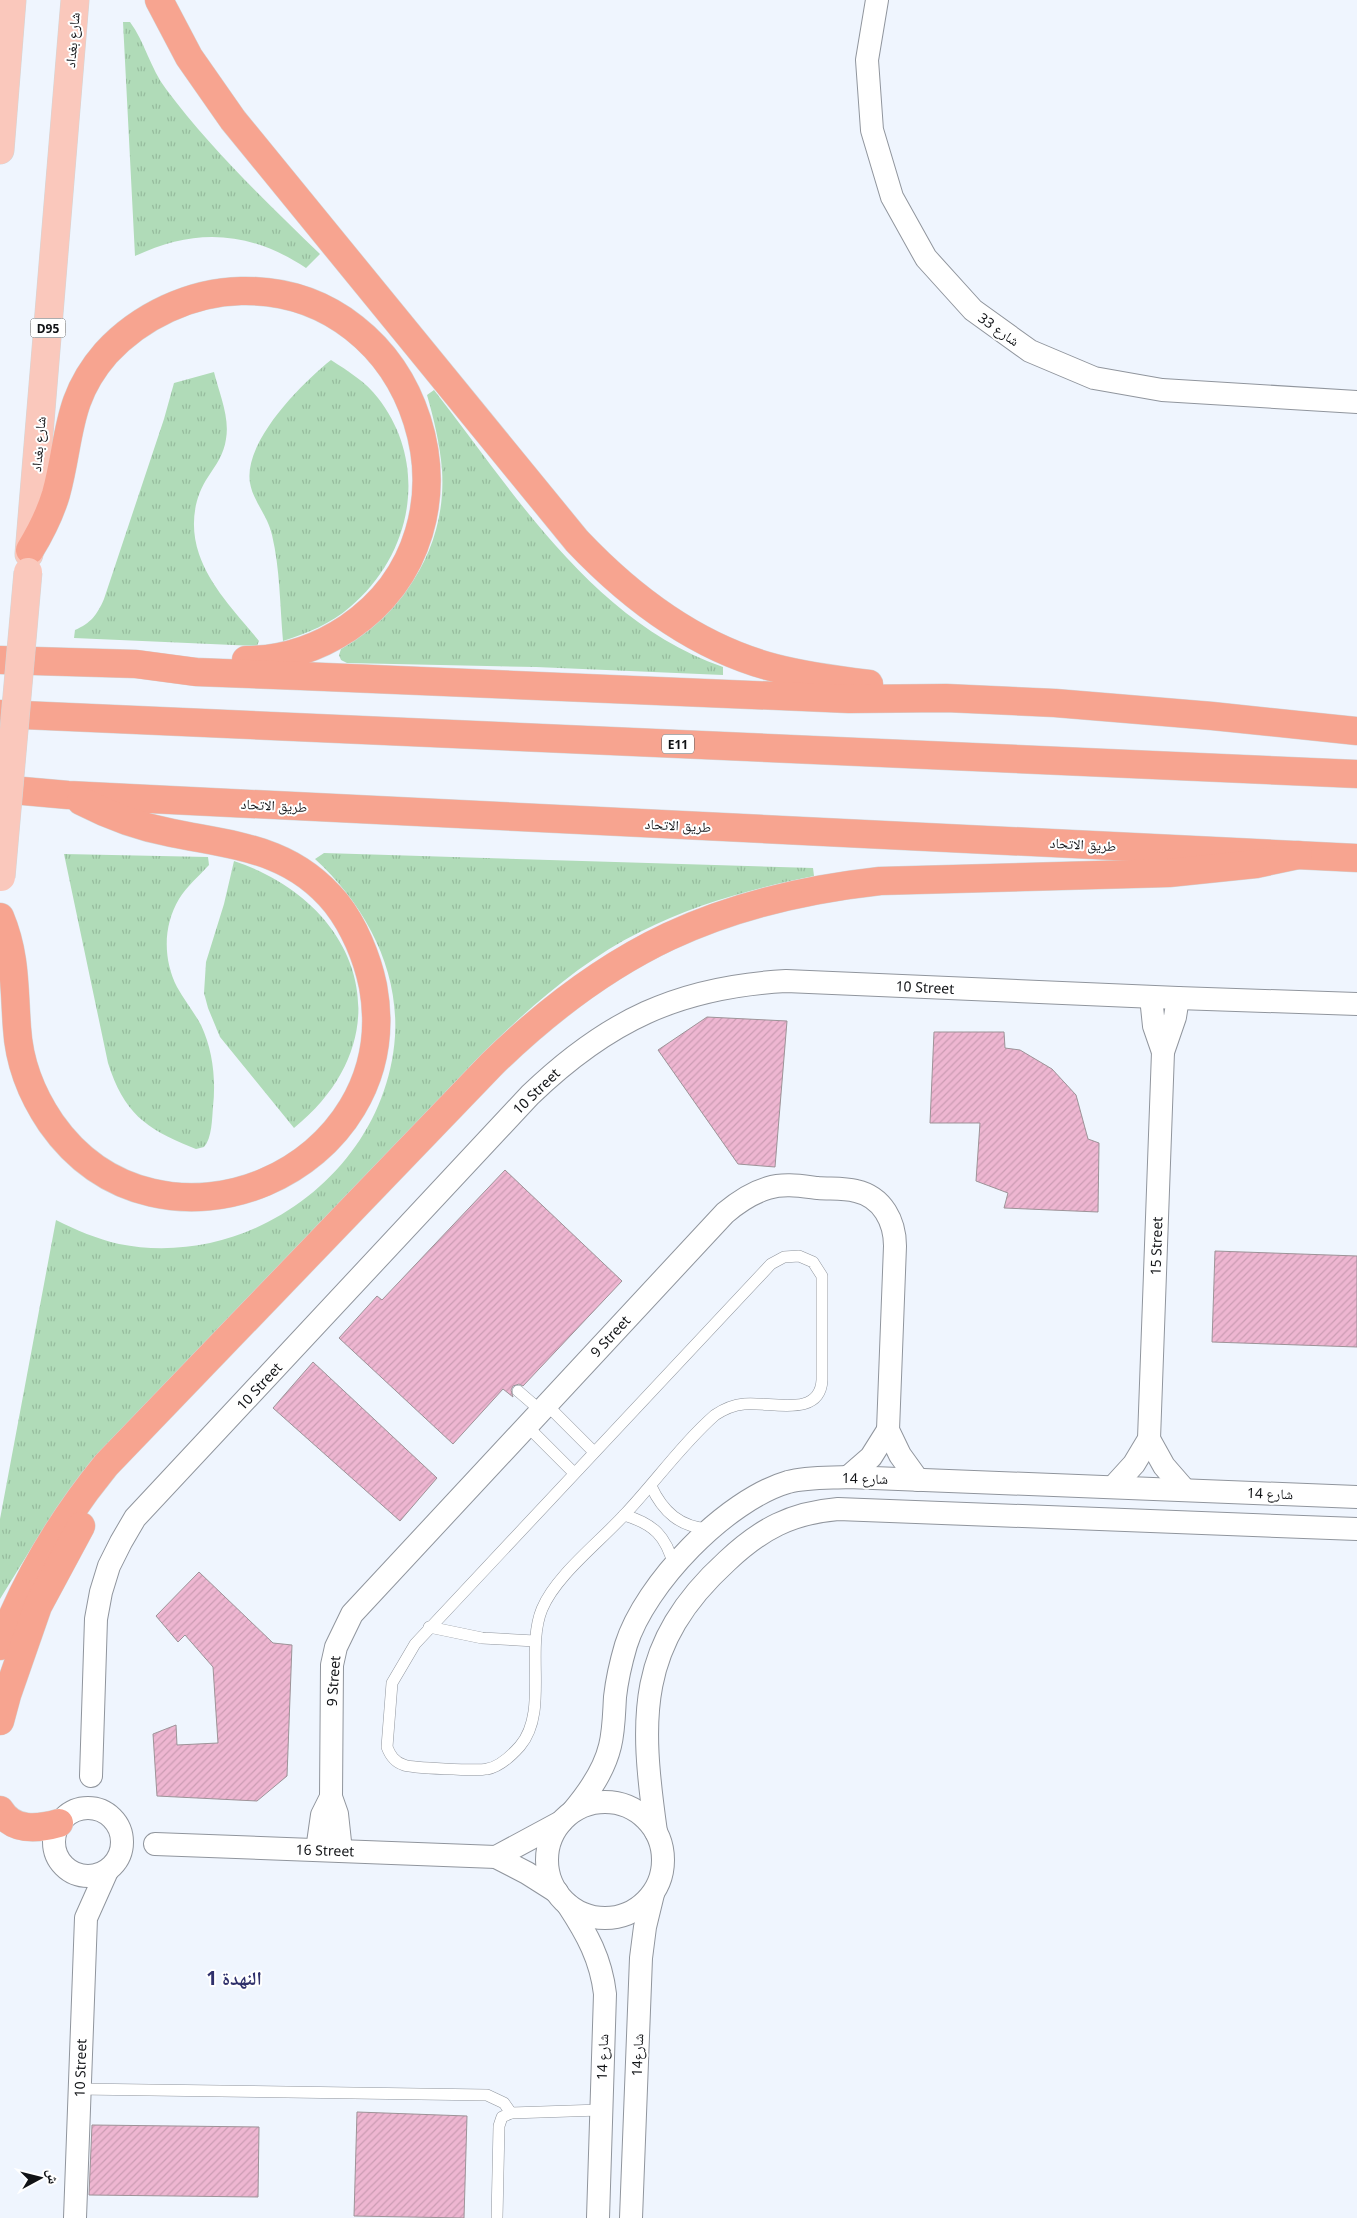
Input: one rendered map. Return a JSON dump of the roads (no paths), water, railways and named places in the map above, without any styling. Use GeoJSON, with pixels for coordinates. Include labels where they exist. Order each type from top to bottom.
{"type":"FeatureCollection","features":[{"type":"Feature","properties":{"kind":"highway"},"geometry":{"type":"LineString","coordinates":[[159,0],[188,57],[233,120],[577,541],[620,584],[644,604],[694,636],[746,659],[801,674],[946,698]]}},
{"type":"Feature","properties":{"kind":"highway"},"geometry":{"type":"LineString","coordinates":[[29,561],[56,494],[68,429],[80,392],[88,377],[108,351],[133,329],[182,302],[209,294],[252,291],[273,293],[317,306],[356,329],[373,345],[402,382],[421,435],[426,463],[426,492],[418,540],[410,558],[388,592],[364,616],[342,632],[308,649],[290,655],[251,660],[160,661],[136,664]]}},
{"type":"Feature","properties":{"kind":"highway"},"geometry":{"type":"LineString","coordinates":[[0,660],[136,664],[196,672],[849,699],[946,698],[1212,716],[1357,731]]}},
{"type":"Feature","properties":{"kind":"highway","name":"E11"},"geometry":{"type":"LineString","coordinates":[[0,714],[1357,774]]}},
{"type":"Feature","properties":{"kind":"highway","name":"طريق الاتحاد"},"geometry":{"type":"LineString","coordinates":[[0,789],[68,795],[1357,858]]}},
{"type":"Feature","properties":{"kind":"highway"},"geometry":{"type":"LineString","coordinates":[[0,917],[14,965],[17,1029],[28,1079],[52,1124],[69,1144],[88,1161],[110,1175],[129,1184],[169,1195],[218,1196],[245,1190],[271,1180],[296,1166],[318,1150],[334,1133],[359,1094],[368,1073],[374,1050],[377,1027],[375,1001],[370,974],[362,949],[336,903],[296,869],[274,857],[249,847],[144,826],[93,807],[68,795]]}},
{"type":"Feature","properties":{"kind":"highway"},"geometry":{"type":"LineString","coordinates":[[0,1646],[22,1593],[60,1526],[106,1465],[492,1064],[560,1002],[598,975],[638,951],[679,930],[758,903],[839,886],[880,881],[1212,870],[1256,864],[1298,855]]}},
{"type":"Feature","properties":{"kind":"highway"},"geometry":{"type":"LineString","coordinates":[[0,1721],[7,1694],[38,1606],[98,1498],[131,1456],[160,1410]]}},
{"type":"Feature","properties":{"kind":"highway"},"geometry":{"type":"LineString","coordinates":[[0,1810],[3,1815],[19,1826],[39,1828],[66,1817]]}},
{"type":"Feature","properties":{"kind":"main road"},"geometry":{"type":"LineString","coordinates":[[0,150],[12,0]]}},
{"type":"Feature","properties":{"kind":"main road","name":"شارع بغداد"},"geometry":{"type":"LineString","coordinates":[[1,882],[75,0]]}},
{"type":"Feature","properties":{"kind":"street","name":"شارع 33"},"geometry":{"type":"LineString","coordinates":[[877,0],[868,60],[872,130],[892,197],[926,258],[973,310],[1030,351],[1094,378],[1162,390],[1357,402]]}},
{"type":"Feature","properties":{"kind":"street","name":"10 Street"},"geometry":{"type":"LineString","coordinates":[[91,1776],[96,1619],[101,1592],[109,1566],[120,1542],[135,1518],[530,1095],[573,1056],[596,1039],[646,1012],[700,992],[757,982],[795,981],[1357,1004]]}},
{"type":"Feature","properties":{"kind":"street"},"geometry":{"type":"LineString","coordinates":[[1151,997],[1154,1026],[1163,1052]]}},
{"type":"Feature","properties":{"kind":"street"},"geometry":{"type":"LineString","coordinates":[[1163,1052],[1170,1035],[1178,998]]}},
{"type":"Feature","properties":{"kind":"street","name":"15 Street"},"geometry":{"type":"LineString","coordinates":[[1149,1439],[1163,1052]]}},
{"type":"Feature","properties":{"kind":"street","name":"9 Street"},"geometry":{"type":"LineString","coordinates":[[330,1797],[332,1665],[343,1630],[352,1614],[535,1410],[738,1202],[753,1193],[770,1187],[787,1185],[857,1191],[872,1197],[883,1207],[890,1218],[895,1234],[888,1430]]}},
{"type":"Feature","properties":{"kind":"street"},"geometry":{"type":"LineString","coordinates":[[848,1477],[871,1456],[888,1430]]}},
{"type":"Feature","properties":{"kind":"street"},"geometry":{"type":"LineString","coordinates":[[888,1430],[900,1455],[918,1480]]}},
{"type":"Feature","properties":{"kind":"street"},"geometry":{"type":"LineString","coordinates":[[1114,1486],[1134,1464],[1149,1439],[1164,1466],[1184,1489]]}},
{"type":"Feature","properties":{"kind":"street","name":"شارع 14"},"geometry":{"type":"LineString","coordinates":[[567,1817],[589,1792],[598,1777],[610,1746],[617,1684],[630,1635],[642,1611],[674,1566],[710,1529],[730,1512],[758,1494],[788,1482],[813,1478],[848,1477],[1357,1496]]}},
{"type":"Feature","properties":{"kind":"street"},"geometry":{"type":"LineString","coordinates":[[496,1857],[527,1873],[581,1913],[596,1918],[612,1918],[635,1910],[653,1894],[664,1864],[662,1848],[656,1832],[649,1778],[648,1698],[660,1650],[671,1628],[700,1588],[747,1542],[780,1522],[809,1513],[838,1509],[1357,1529]]}},
{"type":"Feature","properties":{"kind":"street"},"geometry":{"type":"LineString","coordinates":[[91,1776],[111,1817],[120,1828],[123,1844],[122,1851],[111,1868],[86,1918],[65,1867],[55,1851],[55,1832],[91,1776]]}},
{"type":"Feature","properties":{"kind":"street"},"geometry":{"type":"LineString","coordinates":[[317,1850],[322,1815],[330,1797]]}},
{"type":"Feature","properties":{"kind":"street"},"geometry":{"type":"LineString","coordinates":[[330,1797],[337,1814],[341,1851]]}},
{"type":"Feature","properties":{"kind":"street"},"geometry":{"type":"LineString","coordinates":[[496,1857],[588,1804],[620,1803],[634,1809],[647,1819],[656,1832]]}},
{"type":"Feature","properties":{"kind":"street"},"geometry":{"type":"LineString","coordinates":[[65,1867],[72,1873],[90,1877],[155,1844],[111,1817],[90,1807],[66,1817]]}},
{"type":"Feature","properties":{"kind":"street"},"geometry":{"type":"LineString","coordinates":[[562,1898],[550,1879],[548,1849],[553,1835],[567,1817]]}},
{"type":"Feature","properties":{"kind":"street","name":"16 Street"},"geometry":{"type":"LineString","coordinates":[[155,1844],[496,1857]]}},
{"type":"Feature","properties":{"kind":"street","name":"شارع14"},"geometry":{"type":"LineString","coordinates":[[631,2218],[639,1994],[645,1927],[653,1894]]}},
{"type":"Feature","properties":{"kind":"street","name":"شارع 14"},"geometry":{"type":"LineString","coordinates":[[562,1898],[593,1947],[603,1976],[605,1994],[598,2218]]}},
{"type":"Feature","properties":{"kind":"street","name":"10 Street"},"geometry":{"type":"LineString","coordinates":[[75,2218],[86,1918]]}},
{"type":"Feature","properties":{"kind":"lane"},"geometry":{"type":"LineString","coordinates":[[784,1256],[799,1256],[813,1262],[822,1276],[822,1390],[817,1398],[809,1404],[744,1404],[724,1409],[707,1422],[651,1486],[550,1594],[536,1626],[534,1703],[531,1725],[522,1744],[506,1760],[487,1769],[411,1767],[395,1760],[390,1755],[387,1746],[389,1706],[392,1683],[403,1662],[429,1627],[594,1452],[771,1264],[784,1256]]}},
{"type":"Feature","properties":{"kind":"lane"},"geometry":{"type":"LineString","coordinates":[[520,1389],[574,1473]]}},
{"type":"Feature","properties":{"kind":"lane"},"geometry":{"type":"LineString","coordinates":[[535,1410],[594,1452]]}},
{"type":"Feature","properties":{"kind":"lane"},"geometry":{"type":"LineString","coordinates":[[651,1486],[658,1503],[671,1516],[683,1524],[696,1528],[710,1529]]}},
{"type":"Feature","properties":{"kind":"lane"},"geometry":{"type":"LineString","coordinates":[[624,1515],[641,1520],[656,1530],[664,1541],[674,1566]]}},
{"type":"Feature","properties":{"kind":"lane"},"geometry":{"type":"LineString","coordinates":[[429,1627],[482,1638],[535,1641]]}},
{"type":"Feature","properties":{"kind":"lane"},"geometry":{"type":"LineString","coordinates":[[79,2090],[487,2095],[504,2103],[511,2114]]}},
{"type":"Feature","properties":{"kind":"lane"},"geometry":{"type":"LineString","coordinates":[[497,2218],[499,2126],[502,2117],[511,2114],[600,2110]]}},
{"type":"Feature","properties":{"kind":"district","name":"النهدة 1"},"geometry":{"type":"Point","coordinates":[234,1978]}}]}
